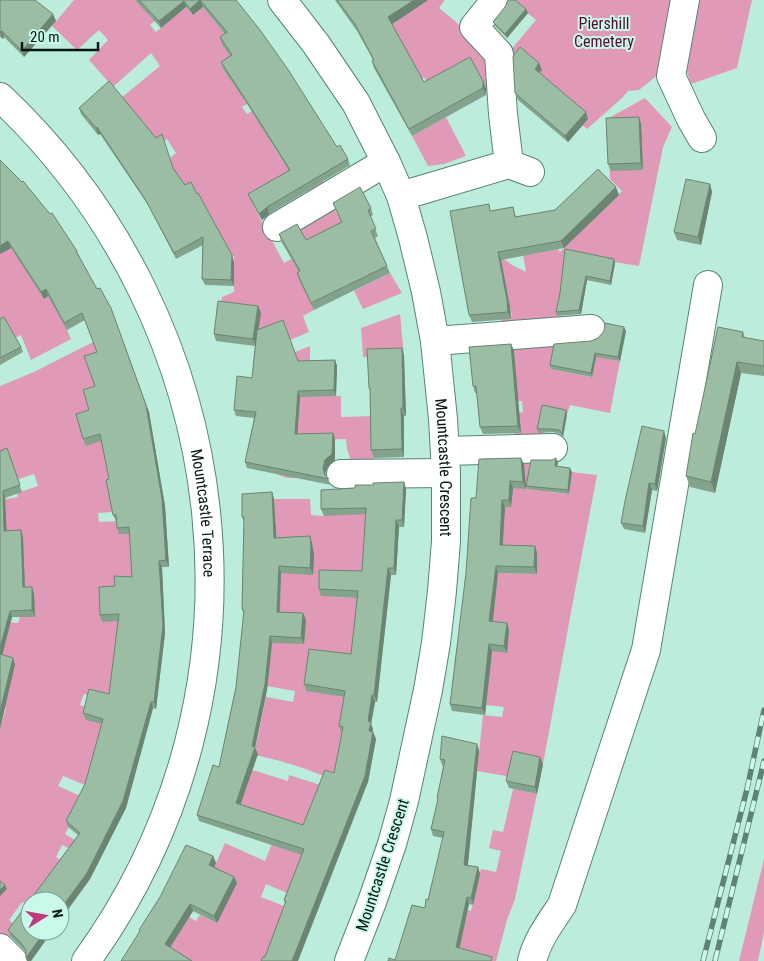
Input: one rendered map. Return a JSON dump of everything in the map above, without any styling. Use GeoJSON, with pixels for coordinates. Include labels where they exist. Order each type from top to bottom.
{"type":"FeatureCollection","features":[{"type":"Feature","properties":{"kind":"street","name":"Mountcastle Crescent"},"geometry":{"type":"LineString","coordinates":[[282,0],[316,44],[356,103],[386,162],[400,196],[420,264],[435,341],[446,462],[446,541],[442,591],[436,643],[425,708],[404,801],[392,844],[349,961]]}},
{"type":"Feature","properties":{"kind":"street"},"geometry":{"type":"LineString","coordinates":[[685,0],[671,76],[702,138]]}},
{"type":"Feature","properties":{"kind":"street"},"geometry":{"type":"LineString","coordinates":[[400,196],[519,168],[503,114],[499,54],[474,27],[494,2]]}},
{"type":"Feature","properties":{"kind":"street","name":"Mountcastle Terrace"},"geometry":{"type":"LineString","coordinates":[[0,97],[36,133],[82,189],[123,252],[148,301],[176,370],[192,426],[204,492],[208,531],[209,602],[204,660],[192,728],[183,762],[166,813],[144,864],[115,918],[86,961]]}},
{"type":"Feature","properties":{"kind":"street"},"geometry":{"type":"LineString","coordinates":[[277,227],[386,162]]}},
{"type":"Feature","properties":{"kind":"street"},"geometry":{"type":"LineString","coordinates":[[532,961],[542,937],[562,905],[646,650],[708,285]]}},
{"type":"Feature","properties":{"kind":"street"},"geometry":{"type":"LineString","coordinates":[[435,341],[592,329]]}},
{"type":"Feature","properties":{"kind":"street"},"geometry":{"type":"LineString","coordinates":[[341,474],[553,448]]}},
{"type":"Feature","properties":{"kind":"street"},"geometry":{"type":"LineString","coordinates":[[0,948],[13,961]]}},
{"type":"Feature","properties":{"kind":"green space"},"geometry":{"type":"Polygon","coordinates":[[[74,0],[179,0],[150,25],[156,32],[186,7],[193,15],[203,7],[225,34],[235,61],[223,69],[239,92],[256,98],[242,107],[247,114],[263,104],[283,135],[271,143],[285,165],[311,161],[327,189],[324,196],[303,190],[251,201],[284,263],[308,250],[314,310],[303,316],[309,332],[290,340],[258,336],[220,308],[222,297],[234,292],[234,256],[205,255],[205,244],[185,193],[166,161],[176,153],[167,139],[156,146],[121,98],[160,66],[151,53],[113,87],[89,60],[108,40],[99,30],[77,50],[52,26],[74,0]]]}},
{"type":"Feature","properties":{"kind":"green space"},"geometry":{"type":"Polygon","coordinates":[[[413,0],[445,0],[439,8],[456,22],[490,60],[488,94],[472,64],[430,88],[424,77],[415,83],[391,26],[402,17],[413,0]]]}},
{"type":"Feature","properties":{"kind":"green space","name":"Piershill Cemetery"},"geometry":{"type":"Polygon","coordinates":[[[512,0],[676,0],[660,73],[639,90],[628,91],[587,129],[503,59],[536,20],[512,0]]]}},
{"type":"Feature","properties":{"kind":"green space"},"geometry":{"type":"Polygon","coordinates":[[[699,0],[752,0],[737,68],[691,84],[687,72],[699,0]]]}},
{"type":"Feature","properties":{"kind":"green space"},"geometry":{"type":"Polygon","coordinates":[[[645,98],[672,127],[663,147],[639,266],[595,259],[591,281],[565,276],[556,324],[502,327],[501,318],[512,316],[507,293],[488,247],[512,265],[526,272],[523,255],[558,249],[560,252],[622,191],[610,179],[607,119],[645,98]]]}},
{"type":"Feature","properties":{"kind":"green space"},"geometry":{"type":"Polygon","coordinates":[[[446,117],[466,156],[444,164],[428,166],[412,136],[446,117]]]}},
{"type":"Feature","properties":{"kind":"green space"},"geometry":{"type":"Polygon","coordinates":[[[331,202],[345,229],[314,255],[299,230],[331,202]]]}},
{"type":"Feature","properties":{"kind":"green space"},"geometry":{"type":"Polygon","coordinates":[[[11,247],[56,291],[71,339],[31,360],[21,335],[15,338],[0,326],[0,254],[11,247]]]}},
{"type":"Feature","properties":{"kind":"green space"},"geometry":{"type":"Polygon","coordinates":[[[390,273],[402,293],[363,309],[354,291],[390,273]]]}},
{"type":"Feature","properties":{"kind":"green space"},"geometry":{"type":"Polygon","coordinates":[[[400,314],[404,356],[363,357],[361,328],[400,314]]]}},
{"type":"Feature","properties":{"kind":"green space"},"geometry":{"type":"Polygon","coordinates":[[[541,338],[554,343],[551,369],[592,377],[596,356],[620,361],[610,413],[570,405],[567,414],[547,410],[542,438],[515,441],[513,414],[523,412],[522,401],[512,401],[516,379],[514,351],[503,352],[541,338]]]}},
{"type":"Feature","properties":{"kind":"green space"},"geometry":{"type":"Polygon","coordinates":[[[93,342],[100,358],[115,437],[106,461],[113,512],[98,513],[99,522],[119,521],[131,533],[134,575],[119,621],[115,702],[84,694],[80,705],[89,708],[108,726],[90,787],[63,776],[58,786],[85,798],[65,834],[75,840],[71,849],[62,845],[56,857],[65,862],[39,891],[20,891],[20,905],[9,920],[18,927],[4,946],[0,942],[0,729],[6,708],[0,706],[1,660],[8,622],[18,623],[20,617],[35,616],[25,594],[7,537],[0,500],[18,497],[17,493],[38,486],[34,474],[13,481],[0,458],[0,386],[34,372],[93,342]]]}},
{"type":"Feature","properties":{"kind":"green space"},"geometry":{"type":"Polygon","coordinates":[[[310,346],[310,396],[341,396],[341,417],[373,416],[374,468],[352,464],[346,439],[310,440],[309,478],[287,478],[276,474],[282,441],[255,368],[310,346]]]}},
{"type":"Feature","properties":{"kind":"green space"},"geometry":{"type":"Polygon","coordinates":[[[514,456],[536,456],[549,492],[569,494],[572,472],[597,475],[543,764],[512,777],[477,771],[483,715],[502,717],[504,707],[486,705],[498,573],[536,574],[502,552],[504,507],[511,507],[514,456]]]}},
{"type":"Feature","properties":{"kind":"green space"},"geometry":{"type":"Polygon","coordinates":[[[375,478],[365,573],[332,597],[360,598],[353,661],[307,690],[348,698],[345,733],[336,781],[296,766],[254,755],[266,697],[293,702],[295,691],[267,686],[272,642],[279,617],[272,572],[314,559],[312,543],[277,544],[274,499],[310,499],[311,515],[324,516],[355,481],[375,478]]]}},
{"type":"Feature","properties":{"kind":"green space"},"geometry":{"type":"Polygon","coordinates":[[[252,770],[288,781],[289,775],[333,789],[301,899],[266,884],[261,897],[289,908],[268,961],[184,961],[168,951],[189,917],[196,921],[200,915],[217,923],[236,883],[212,872],[225,843],[265,861],[277,830],[259,816],[251,838],[231,832],[252,770]]]}},
{"type":"Feature","properties":{"kind":"green space"},"geometry":{"type":"Polygon","coordinates":[[[513,789],[537,794],[515,899],[496,961],[483,961],[458,954],[468,910],[471,911],[481,869],[496,872],[501,851],[489,848],[493,830],[503,832],[513,789]]]}},
{"type":"Feature","properties":{"kind":"green space"},"geometry":{"type":"Polygon","coordinates":[[[764,859],[764,932],[758,961],[739,961],[764,859]]]}},
{"type":"Feature","properties":{"kind":"building"},"geometry":{"type":"Polygon","coordinates":[[[0,0],[35,0],[53,14],[22,51],[2,31],[0,32],[0,0]]]}},
{"type":"Feature","properties":{"kind":"building"},"geometry":{"type":"Polygon","coordinates":[[[139,0],[200,0],[190,9],[184,1],[159,21],[139,0]]]}},
{"type":"Feature","properties":{"kind":"building"},"geometry":{"type":"Polygon","coordinates":[[[200,0],[236,0],[289,71],[337,147],[340,145],[348,159],[267,207],[259,214],[248,194],[290,170],[221,62],[232,55],[220,37],[227,32],[200,0]]]}},
{"type":"Feature","properties":{"kind":"building"},"geometry":{"type":"Polygon","coordinates":[[[337,0],[414,0],[388,17],[424,82],[470,57],[483,81],[483,88],[409,129],[372,61],[374,60],[355,24],[337,0]]]}},
{"type":"Feature","properties":{"kind":"building"},"geometry":{"type":"Polygon","coordinates":[[[508,0],[515,0],[526,9],[505,34],[493,22],[508,0]]]}},
{"type":"Feature","properties":{"kind":"building"},"geometry":{"type":"Polygon","coordinates":[[[520,47],[539,63],[535,69],[586,112],[565,136],[515,93],[513,56],[520,47]]]}},
{"type":"Feature","properties":{"kind":"building"},"geometry":{"type":"Polygon","coordinates":[[[109,81],[156,138],[162,134],[173,168],[185,185],[191,182],[232,255],[231,280],[202,279],[203,237],[174,253],[145,199],[97,127],[79,108],[109,81]]]}},
{"type":"Feature","properties":{"kind":"building"},"geometry":{"type":"Polygon","coordinates":[[[639,117],[641,163],[608,164],[606,118],[639,117]]]}},
{"type":"Feature","properties":{"kind":"building"},"geometry":{"type":"Polygon","coordinates":[[[0,160],[23,181],[50,214],[52,213],[77,251],[97,289],[100,288],[111,308],[146,405],[162,499],[166,560],[159,561],[163,626],[154,702],[151,702],[123,801],[87,873],[70,896],[70,891],[37,891],[80,833],[66,821],[85,784],[103,719],[83,713],[89,689],[109,694],[119,614],[100,615],[99,587],[115,586],[114,576],[132,577],[129,527],[117,528],[116,515],[113,515],[106,480],[109,479],[100,434],[83,439],[76,414],[89,410],[83,390],[95,386],[84,356],[97,352],[82,313],[64,323],[46,289],[41,292],[8,241],[0,246],[0,160]]]}},
{"type":"Feature","properties":{"kind":"building"},"geometry":{"type":"Polygon","coordinates":[[[598,169],[616,187],[561,241],[498,252],[508,312],[469,315],[450,211],[489,204],[490,211],[513,207],[515,217],[555,210],[598,169]]]}},
{"type":"Feature","properties":{"kind":"building"},"geometry":{"type":"Polygon","coordinates":[[[686,179],[710,184],[698,237],[674,232],[686,179]]]}},
{"type":"Feature","properties":{"kind":"building"},"geometry":{"type":"Polygon","coordinates":[[[360,187],[371,208],[368,210],[376,229],[371,231],[387,266],[311,303],[297,273],[300,271],[279,234],[297,224],[306,240],[342,222],[333,203],[360,187]]]}},
{"type":"Feature","properties":{"kind":"building"},"geometry":{"type":"Polygon","coordinates":[[[565,249],[614,259],[610,281],[586,276],[579,310],[556,312],[560,293],[565,249]]]}},
{"type":"Feature","properties":{"kind":"building"},"geometry":{"type":"Polygon","coordinates":[[[218,301],[258,306],[253,339],[214,334],[218,301]]]}},
{"type":"Feature","properties":{"kind":"building"},"geometry":{"type":"Polygon","coordinates":[[[4,317],[21,347],[0,358],[0,319],[4,317]]]}},
{"type":"Feature","properties":{"kind":"building"},"geometry":{"type":"Polygon","coordinates":[[[283,320],[298,361],[335,360],[334,390],[298,391],[295,434],[333,433],[332,454],[325,460],[323,468],[325,475],[329,479],[245,462],[256,412],[234,410],[237,376],[252,378],[257,330],[283,320]]]}},
{"type":"Feature","properties":{"kind":"building"},"geometry":{"type":"Polygon","coordinates":[[[605,323],[624,327],[618,357],[595,353],[591,373],[550,365],[554,344],[591,341],[598,338],[604,331],[605,323]]]}},
{"type":"Feature","properties":{"kind":"building"},"geometry":{"type":"Polygon","coordinates":[[[718,327],[743,332],[742,337],[764,341],[764,366],[737,362],[711,482],[686,476],[693,433],[695,434],[718,327]]]}},
{"type":"Feature","properties":{"kind":"building"},"geometry":{"type":"Polygon","coordinates":[[[511,344],[518,426],[480,427],[476,386],[473,386],[469,347],[511,344]]]}},
{"type":"Feature","properties":{"kind":"building"},"geometry":{"type":"Polygon","coordinates":[[[402,348],[402,449],[371,450],[367,349],[402,348]]]}},
{"type":"Feature","properties":{"kind":"building"},"geometry":{"type":"Polygon","coordinates":[[[542,405],[566,410],[562,433],[559,430],[537,429],[542,405]]]}},
{"type":"Feature","properties":{"kind":"building"},"geometry":{"type":"Polygon","coordinates":[[[642,426],[664,431],[655,484],[649,483],[643,526],[621,523],[642,426]]]}},
{"type":"Feature","properties":{"kind":"building"},"geometry":{"type":"Polygon","coordinates":[[[7,448],[20,485],[3,491],[4,531],[21,530],[23,587],[32,587],[32,610],[10,611],[0,648],[0,451],[7,448]]]}},
{"type":"Feature","properties":{"kind":"building"},"geometry":{"type":"Polygon","coordinates":[[[521,458],[523,482],[510,481],[509,500],[502,500],[500,545],[535,546],[534,567],[496,566],[489,621],[507,623],[504,646],[489,644],[482,708],[450,704],[466,573],[471,498],[476,498],[479,459],[521,458]]]}},
{"type":"Feature","properties":{"kind":"building"},"geometry":{"type":"Polygon","coordinates":[[[556,458],[555,466],[570,468],[568,490],[526,486],[531,460],[552,460],[556,458]]]}},
{"type":"Feature","properties":{"kind":"building"},"geometry":{"type":"Polygon","coordinates":[[[404,482],[402,520],[396,520],[394,568],[388,568],[374,695],[372,695],[368,721],[371,722],[369,731],[373,732],[365,776],[292,961],[261,961],[265,957],[304,849],[197,815],[213,765],[219,767],[236,687],[244,610],[242,609],[244,517],[242,517],[242,494],[272,492],[274,538],[310,536],[311,548],[310,568],[279,566],[277,612],[303,613],[301,638],[270,636],[265,684],[252,746],[255,747],[236,803],[303,825],[325,770],[334,773],[343,727],[339,726],[345,691],[304,684],[309,649],[351,654],[358,591],[319,589],[319,570],[362,571],[366,508],[321,509],[321,490],[355,488],[355,485],[373,485],[373,483],[404,482]]]}},
{"type":"Feature","properties":{"kind":"building"},"geometry":{"type":"Polygon","coordinates":[[[0,654],[13,658],[0,712],[0,654]]]}},
{"type":"Feature","properties":{"kind":"building"},"geometry":{"type":"Polygon","coordinates":[[[442,736],[477,744],[464,865],[478,867],[471,898],[467,897],[456,947],[492,957],[491,961],[388,961],[389,958],[395,960],[412,905],[425,908],[426,899],[428,900],[444,832],[431,829],[445,760],[440,759],[442,736]]]}},
{"type":"Feature","properties":{"kind":"building"},"geometry":{"type":"Polygon","coordinates":[[[513,751],[540,757],[535,787],[506,781],[513,751]]]}},
{"type":"Feature","properties":{"kind":"building"},"geometry":{"type":"Polygon","coordinates":[[[186,845],[213,856],[209,865],[234,877],[214,916],[190,904],[165,944],[192,961],[121,961],[160,897],[186,845]]]}},
{"type":"Feature","properties":{"kind":"building"},"geometry":{"type":"Polygon","coordinates":[[[0,881],[5,885],[0,890],[0,881]]]}},
{"type":"Feature","properties":{"kind":"building"},"geometry":{"type":"Polygon","coordinates":[[[20,914],[20,941],[38,941],[26,958],[26,951],[22,944],[8,930],[20,914]]]}},
{"type":"Feature","properties":{"kind":"railway"},"geometry":{"type":"LineString","coordinates":[[703,961],[747,789],[764,710]]}},
{"type":"Feature","properties":{"kind":"railway"},"geometry":{"type":"LineString","coordinates":[[715,961],[764,761]]}}]}
